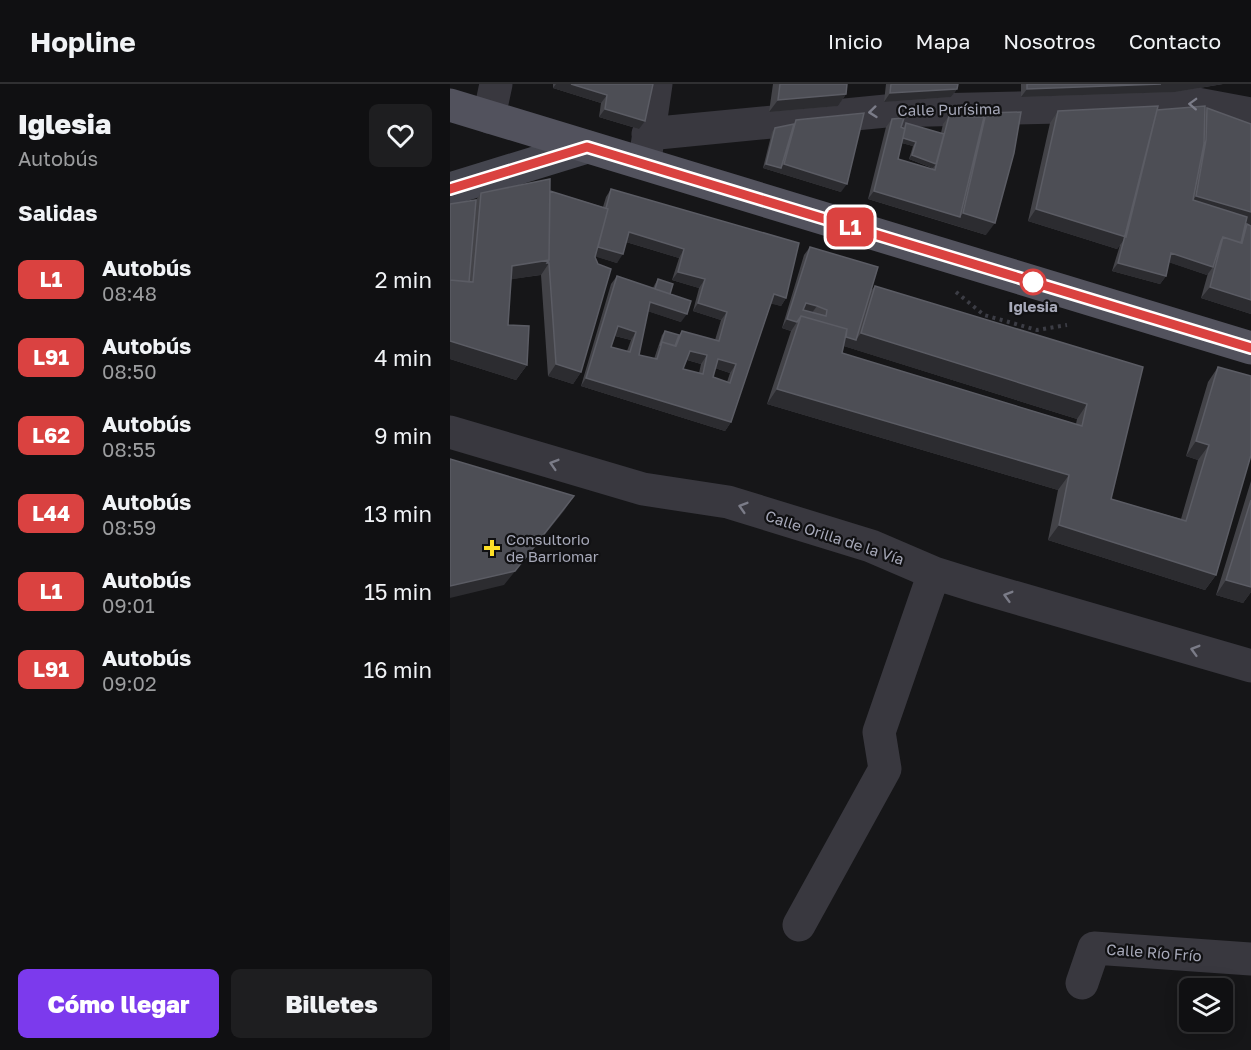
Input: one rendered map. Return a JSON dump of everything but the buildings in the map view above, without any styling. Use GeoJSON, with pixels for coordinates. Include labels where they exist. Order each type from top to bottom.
{"type":"FeatureCollection","features":[{"type":"Feature","properties":{"kind":"main road"},"geometry":{"type":"LineString","coordinates":[[458,84],[489,117]]}},
{"type":"Feature","properties":{"kind":"main road"},"geometry":{"type":"LineString","coordinates":[[450,105],[587,147],[646,149],[1251,348]]}},
{"type":"Feature","properties":{"kind":"main road"},"geometry":{"type":"LineString","coordinates":[[450,189],[587,147]]}},
{"type":"Feature","properties":{"kind":"street"},"geometry":{"type":"LineString","coordinates":[[489,117],[496,84]]}},
{"type":"Feature","properties":{"kind":"street"},"geometry":{"type":"LineString","coordinates":[[646,149],[656,84]]}},
{"type":"Feature","properties":{"kind":"street","name":"Calle Purísima"},"geometry":{"type":"LineString","coordinates":[[646,149],[886,111],[1197,104],[1251,114]]}},
{"type":"Feature","properties":{"kind":"street","name":"Calle Orilla de la Vía"},"geometry":{"type":"LineString","coordinates":[[450,432],[643,489],[728,502],[872,546],[933,573],[1251,666]]}},
{"type":"Feature","properties":{"kind":"street"},"geometry":{"type":"LineString","coordinates":[[799,925],[885,769],[879,732],[933,573]]}},
{"type":"Feature","properties":{"kind":"street","name":"Calle Río Frío"},"geometry":{"type":"LineString","coordinates":[[1082,983],[1094,948],[1251,959]]}},
{"type":"Feature","properties":{"kind":"bus line","name":"L1"},"geometry":{"type":"LineString","coordinates":[[450,189],[587,147],[1251,348]]}},
{"type":"Feature","properties":{"kind":"place","name":"Iglesia"},"geometry":{"type":"Point","coordinates":[1033,282]}},
{"type":"Feature","properties":{"kind":"place","name":"Consultorio de Barriomar"},"geometry":{"type":"Point","coordinates":[492,548]}}]}
